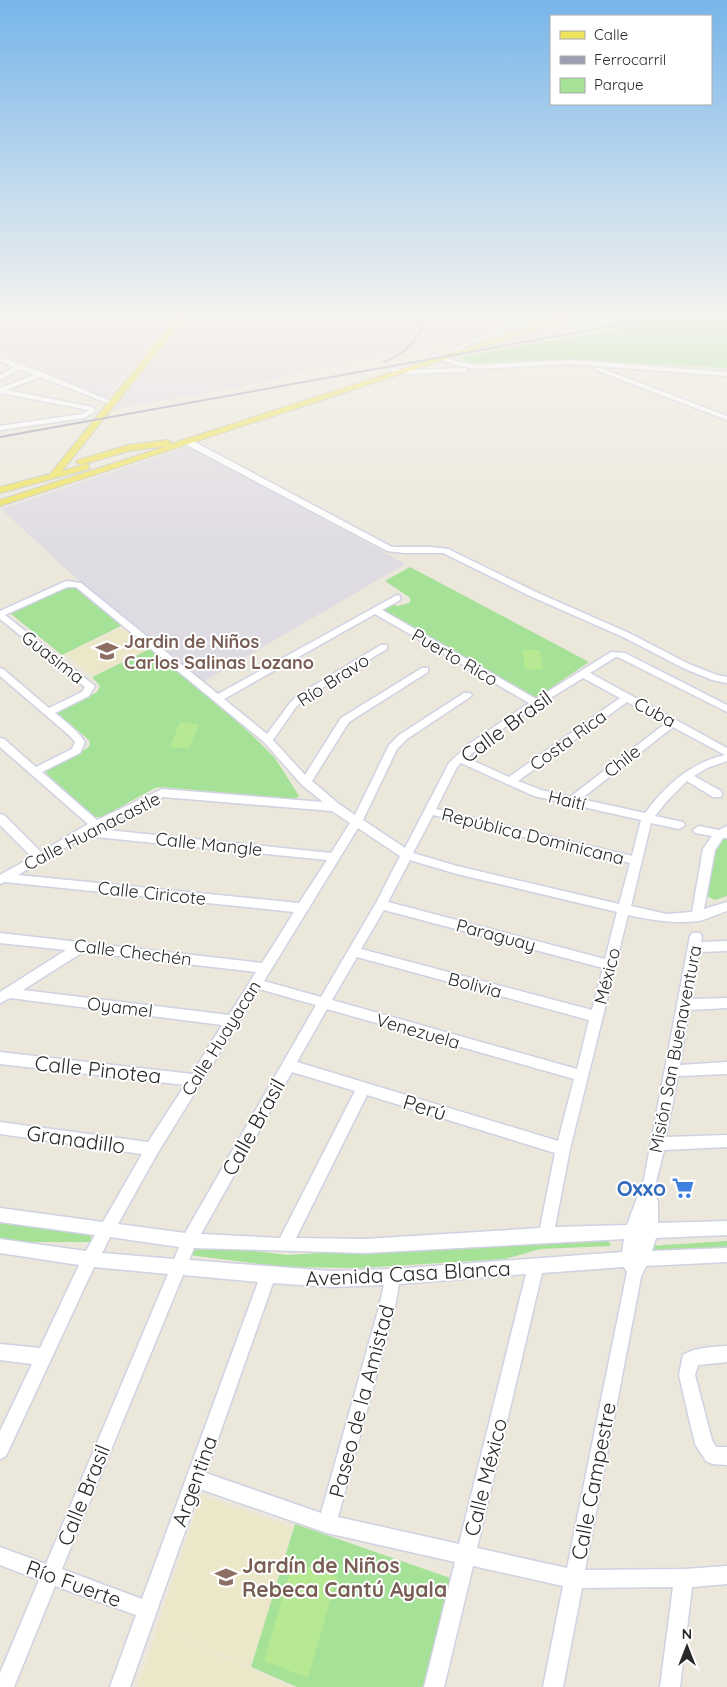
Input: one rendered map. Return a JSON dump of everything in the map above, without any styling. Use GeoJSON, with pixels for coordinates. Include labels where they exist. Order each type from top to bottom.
{"type":"FeatureCollection","features":[{"type":"Feature","properties":{"kind":"main road"},"geometry":{"type":"LineString","coordinates":[[0,497],[39,484],[55,474],[116,398]]}},
{"type":"Feature","properties":{"kind":"main road"},"geometry":{"type":"LineString","coordinates":[[0,490],[55,474],[99,464],[311,398]]}},
{"type":"Feature","properties":{"kind":"main road"},"geometry":{"type":"LineString","coordinates":[[0,503],[318,398]]}},
{"type":"Feature","properties":{"kind":"main road"},"geometry":{"type":"LineString","coordinates":[[81,462],[128,448],[168,443]]}},
{"type":"Feature","properties":{"kind":"main road"},"geometry":{"type":"LineString","coordinates":[[69,455],[81,462],[99,464]]}},
{"type":"Feature","properties":{"kind":"main road"},"geometry":{"type":"LineString","coordinates":[[18,484],[69,455]]}},
{"type":"Feature","properties":{"kind":"main road"},"geometry":{"type":"LineString","coordinates":[[55,474],[64,478],[75,479]]}},
{"type":"Feature","properties":{"kind":"street"},"geometry":{"type":"LineString","coordinates":[[0,428],[84,416],[92,413],[92,409],[34,398]]}},
{"type":"Feature","properties":{"kind":"street"},"geometry":{"type":"LineString","coordinates":[[99,398],[112,403]]}},
{"type":"Feature","properties":{"kind":"street"},"geometry":{"type":"LineString","coordinates":[[674,398],[727,418]]}},
{"type":"Feature","properties":{"kind":"street"},"geometry":{"type":"LineString","coordinates":[[188,442],[390,549],[400,551],[436,549],[445,551],[533,594],[626,635],[698,672],[727,680]]}},
{"type":"Feature","properties":{"kind":"street"},"geometry":{"type":"LineString","coordinates":[[0,615],[63,585],[70,583],[78,585],[268,740],[306,782],[335,807],[407,855],[457,870],[670,919],[697,917],[727,906]]}},
{"type":"Feature","properties":{"kind":"street"},"geometry":{"type":"LineString","coordinates":[[218,698],[397,598]]}},
{"type":"Feature","properties":{"kind":"street","name":"Puerto Rico"},"geometry":{"type":"LineString","coordinates":[[375,610],[536,704]]}},
{"type":"Feature","properties":{"kind":"street","name":"Guasima"},"geometry":{"type":"LineString","coordinates":[[0,615],[90,686],[86,694],[48,712]]}},
{"type":"Feature","properties":{"kind":"street","name":"Río Bravo"},"geometry":{"type":"LineString","coordinates":[[268,740],[292,705],[301,697],[384,647]]}},
{"type":"Feature","properties":{"kind":"street","name":"Calle Brasil"},"geometry":{"type":"LineString","coordinates":[[4,1687],[189,1241],[381,905],[453,765],[459,758],[536,704],[582,673],[616,654],[622,655],[727,709]]}},
{"type":"Feature","properties":{"kind":"street"},"geometry":{"type":"LineString","coordinates":[[306,782],[345,720],[424,670]]}},
{"type":"Feature","properties":{"kind":"street"},"geometry":{"type":"LineString","coordinates":[[0,671],[77,737],[80,744],[71,754],[34,772]]}},
{"type":"Feature","properties":{"kind":"street","name":"Cuba"},"geometry":{"type":"LineString","coordinates":[[582,673],[727,752]]}},
{"type":"Feature","properties":{"kind":"street","name":"Calle Huayacan"},"geometry":{"type":"LineString","coordinates":[[0,1450],[90,1259],[152,1149],[357,821],[397,741],[467,695]]}},
{"type":"Feature","properties":{"kind":"street","name":"Costa Rica"},"geometry":{"type":"LineString","coordinates":[[510,782],[627,697]]}},
{"type":"Feature","properties":{"kind":"street","name":"Chile"},"geometry":{"type":"LineString","coordinates":[[571,801],[673,722]]}},
{"type":"Feature","properties":{"kind":"street"},"geometry":{"type":"LineString","coordinates":[[0,741],[96,825]]}},
{"type":"Feature","properties":{"kind":"street","name":"Haití"},"geometry":{"type":"LineString","coordinates":[[459,758],[538,793],[679,825]]}},
{"type":"Feature","properties":{"kind":"street","name":"México"},"geometry":{"type":"LineString","coordinates":[[546,1235],[563,1149],[647,818],[661,799],[687,776],[706,763],[727,758]]}},
{"type":"Feature","properties":{"kind":"street"},"geometry":{"type":"LineString","coordinates":[[687,776],[717,794]]}},
{"type":"Feature","properties":{"kind":"street","name":"Calle Huanacastle"},"geometry":{"type":"LineString","coordinates":[[1,879],[96,825],[164,793],[335,807]]}},
{"type":"Feature","properties":{"kind":"street","name":"República Dominicana"},"geometry":{"type":"LineString","coordinates":[[430,811],[637,861]]}},
{"type":"Feature","properties":{"kind":"street"},"geometry":{"type":"LineString","coordinates":[[0,818],[40,857]]}},
{"type":"Feature","properties":{"kind":"street"},"geometry":{"type":"LineString","coordinates":[[699,830],[724,833]]}},
{"type":"Feature","properties":{"kind":"street","name":"Calle Mangle"},"geometry":{"type":"LineString","coordinates":[[84,832],[334,857]]}},
{"type":"Feature","properties":{"kind":"street"},"geometry":{"type":"LineString","coordinates":[[697,917],[707,858],[712,842],[724,833]]}},
{"type":"Feature","properties":{"kind":"street","name":"Calle Ciricote"},"geometry":{"type":"LineString","coordinates":[[1,879],[302,908]]}},
{"type":"Feature","properties":{"kind":"street","name":"Paraguay"},"geometry":{"type":"LineString","coordinates":[[381,905],[610,965]]}},
{"type":"Feature","properties":{"kind":"street","name":"Calle Chechén"},"geometry":{"type":"LineString","coordinates":[[0,938],[265,968]]}},
{"type":"Feature","properties":{"kind":"street","name":"Misión San Buenaventura"},"geometry":{"type":"LineString","coordinates":[[641,1233],[651,1205],[648,1192],[695,941],[727,946]]}},
{"type":"Feature","properties":{"kind":"street"},"geometry":{"type":"LineString","coordinates":[[4,995],[83,946]]}},
{"type":"Feature","properties":{"kind":"street","name":"Bolivia"},"geometry":{"type":"LineString","coordinates":[[354,952],[597,1017]]}},
{"type":"Feature","properties":{"kind":"street","name":"Venezuela"},"geometry":{"type":"LineString","coordinates":[[255,983],[323,1004],[582,1076]]}},
{"type":"Feature","properties":{"kind":"street","name":"Oyamel"},"geometry":{"type":"LineString","coordinates":[[4,995],[232,1021]]}},
{"type":"Feature","properties":{"kind":"street"},"geometry":{"type":"LineString","coordinates":[[684,1005],[727,1003]]}},
{"type":"Feature","properties":{"kind":"street","name":"Calle Pinotea"},"geometry":{"type":"LineString","coordinates":[[0,1058],[195,1080]]}},
{"type":"Feature","properties":{"kind":"street","name":"Perú"},"geometry":{"type":"LineString","coordinates":[[288,1065],[563,1149]]}},
{"type":"Feature","properties":{"kind":"street"},"geometry":{"type":"LineString","coordinates":[[672,1070],[727,1068]]}},
{"type":"Feature","properties":{"kind":"street"},"geometry":{"type":"LineString","coordinates":[[284,1245],[364,1088]]}},
{"type":"Feature","properties":{"kind":"street","name":"Granadillo"},"geometry":{"type":"LineString","coordinates":[[0,1128],[152,1149]]}},
{"type":"Feature","properties":{"kind":"street"},"geometry":{"type":"LineString","coordinates":[[658,1144],[727,1141]]}},
{"type":"Feature","properties":{"kind":"street","name":"Avenida Casa Blanca"},"geometry":{"type":"LineString","coordinates":[[0,1215],[189,1241],[284,1245],[365,1246],[546,1235],[641,1233],[727,1228]]}},
{"type":"Feature","properties":{"kind":"street","name":"Calle Campestre"},"geometry":{"type":"LineString","coordinates":[[553,1687],[641,1233]]}},
{"type":"Feature","properties":{"kind":"street","name":"Avenida Casa Blanca"},"geometry":{"type":"LineString","coordinates":[[0,1246],[90,1259],[331,1279],[393,1277],[536,1266],[635,1265],[727,1255]]}},
{"type":"Feature","properties":{"kind":"street","name":"Calle México"},"geometry":{"type":"LineString","coordinates":[[434,1687],[536,1266]]}},
{"type":"Feature","properties":{"kind":"street","name":"Argentina"},"geometry":{"type":"LineString","coordinates":[[120,1687],[268,1275]]}},
{"type":"Feature","properties":{"kind":"street","name":"Paseo de la Amistad"},"geometry":{"type":"LineString","coordinates":[[327,1524],[387,1308],[393,1277]]}},
{"type":"Feature","properties":{"kind":"street"},"geometry":{"type":"LineString","coordinates":[[0,1352],[45,1357]]}},
{"type":"Feature","properties":{"kind":"street"},"geometry":{"type":"LineString","coordinates":[[727,1354],[694,1357],[689,1361],[687,1375],[704,1444],[708,1453],[716,1456],[727,1456]]}},
{"type":"Feature","properties":{"kind":"street"},"geometry":{"type":"LineString","coordinates":[[195,1478],[327,1524],[573,1579],[684,1578],[727,1575]]}},
{"type":"Feature","properties":{"kind":"street","name":"Río Fuerte"},"geometry":{"type":"LineString","coordinates":[[0,1556],[148,1610]]}},
{"type":"Feature","properties":{"kind":"street"},"geometry":{"type":"LineString","coordinates":[[670,1687],[684,1578]]}},
{"type":"Feature","properties":{"kind":"shaded area"},"geometry":{"type":"Polygon","coordinates":[[[122,398],[179,398],[112,410],[122,398]]]}},
{"type":"Feature","properties":{"kind":"shaded area"},"geometry":{"type":"Polygon","coordinates":[[[190,446],[405,564],[198,685],[78,580],[1,509],[190,446]]]}},
{"type":"Feature","properties":{"kind":"shaded area","name":"Jardin de Niños Carlos Salinas Lozano"},"geometry":{"type":"Polygon","coordinates":[[[124,627],[149,649],[92,676],[64,654],[124,627]]]}},
{"type":"Feature","properties":{"kind":"shaded area","name":"Jardín de Niños Rebeca Cantú Ayala"},"geometry":{"type":"Polygon","coordinates":[[[201,1496],[293,1527],[251,1667],[157,1627],[201,1496]]]}},
{"type":"Feature","properties":{"kind":"shaded area"},"geometry":{"type":"Polygon","coordinates":[[[158,1628],[293,1687],[137,1687],[158,1628]]]}},
{"type":"Feature","properties":{"kind":"green space"},"geometry":{"type":"Polygon","coordinates":[[[410,567],[589,662],[536,698],[382,609],[391,604],[398,606],[409,603],[411,600],[385,581],[410,567]]]}},
{"type":"Feature","properties":{"kind":"green space"},"geometry":{"type":"Polygon","coordinates":[[[68,586],[77,587],[123,625],[62,655],[11,614],[12,610],[68,586]]]}},
{"type":"Feature","properties":{"kind":"green space"},"geometry":{"type":"Polygon","coordinates":[[[152,648],[250,733],[275,758],[299,796],[295,799],[162,787],[155,788],[102,817],[94,817],[46,773],[48,769],[90,745],[89,740],[58,714],[60,710],[97,692],[100,686],[92,677],[152,648]]]}},
{"type":"Feature","properties":{"kind":"green space"},"geometry":{"type":"Polygon","coordinates":[[[522,650],[540,650],[543,670],[525,669],[522,650]]]}},
{"type":"Feature","properties":{"kind":"green space"},"geometry":{"type":"Polygon","coordinates":[[[180,722],[199,724],[189,748],[170,747],[180,722]]]}},
{"type":"Feature","properties":{"kind":"green space"},"geometry":{"type":"Polygon","coordinates":[[[727,838],[727,896],[715,900],[707,896],[717,841],[727,838]]]}},
{"type":"Feature","properties":{"kind":"green space"},"geometry":{"type":"Polygon","coordinates":[[[0,1223],[92,1234],[90,1242],[24,1242],[0,1238],[0,1223]]]}},
{"type":"Feature","properties":{"kind":"green space"},"geometry":{"type":"Polygon","coordinates":[[[606,1235],[611,1246],[540,1249],[505,1259],[360,1268],[284,1267],[189,1255],[194,1244],[288,1255],[606,1235]]]}},
{"type":"Feature","properties":{"kind":"green space"},"geometry":{"type":"Polygon","coordinates":[[[727,1241],[727,1248],[652,1253],[649,1246],[727,1241]]]}},
{"type":"Feature","properties":{"kind":"green space"},"geometry":{"type":"Polygon","coordinates":[[[295,1524],[450,1578],[423,1687],[297,1687],[251,1667],[295,1524]]]}},
{"type":"Feature","properties":{"kind":"green space"},"geometry":{"type":"Polygon","coordinates":[[[293,1562],[337,1577],[308,1678],[264,1661],[293,1562]]]}},
{"type":"Feature","properties":{"kind":"railway"},"geometry":{"type":"LineString","coordinates":[[0,437],[217,398]]}},
{"type":"Feature","properties":{"kind":"place","name":"Jardin de Niños Carlos Salinas Lozano"},"geometry":{"type":"Point","coordinates":[107,651]}},
{"type":"Feature","properties":{"kind":"place","name":"Oxxo"},"geometry":{"type":"Point","coordinates":[683,1188]}},
{"type":"Feature","properties":{"kind":"place","name":"Jardín de Niños Rebeca Cantú Ayala"},"geometry":{"type":"Point","coordinates":[226,1577]}}]}
